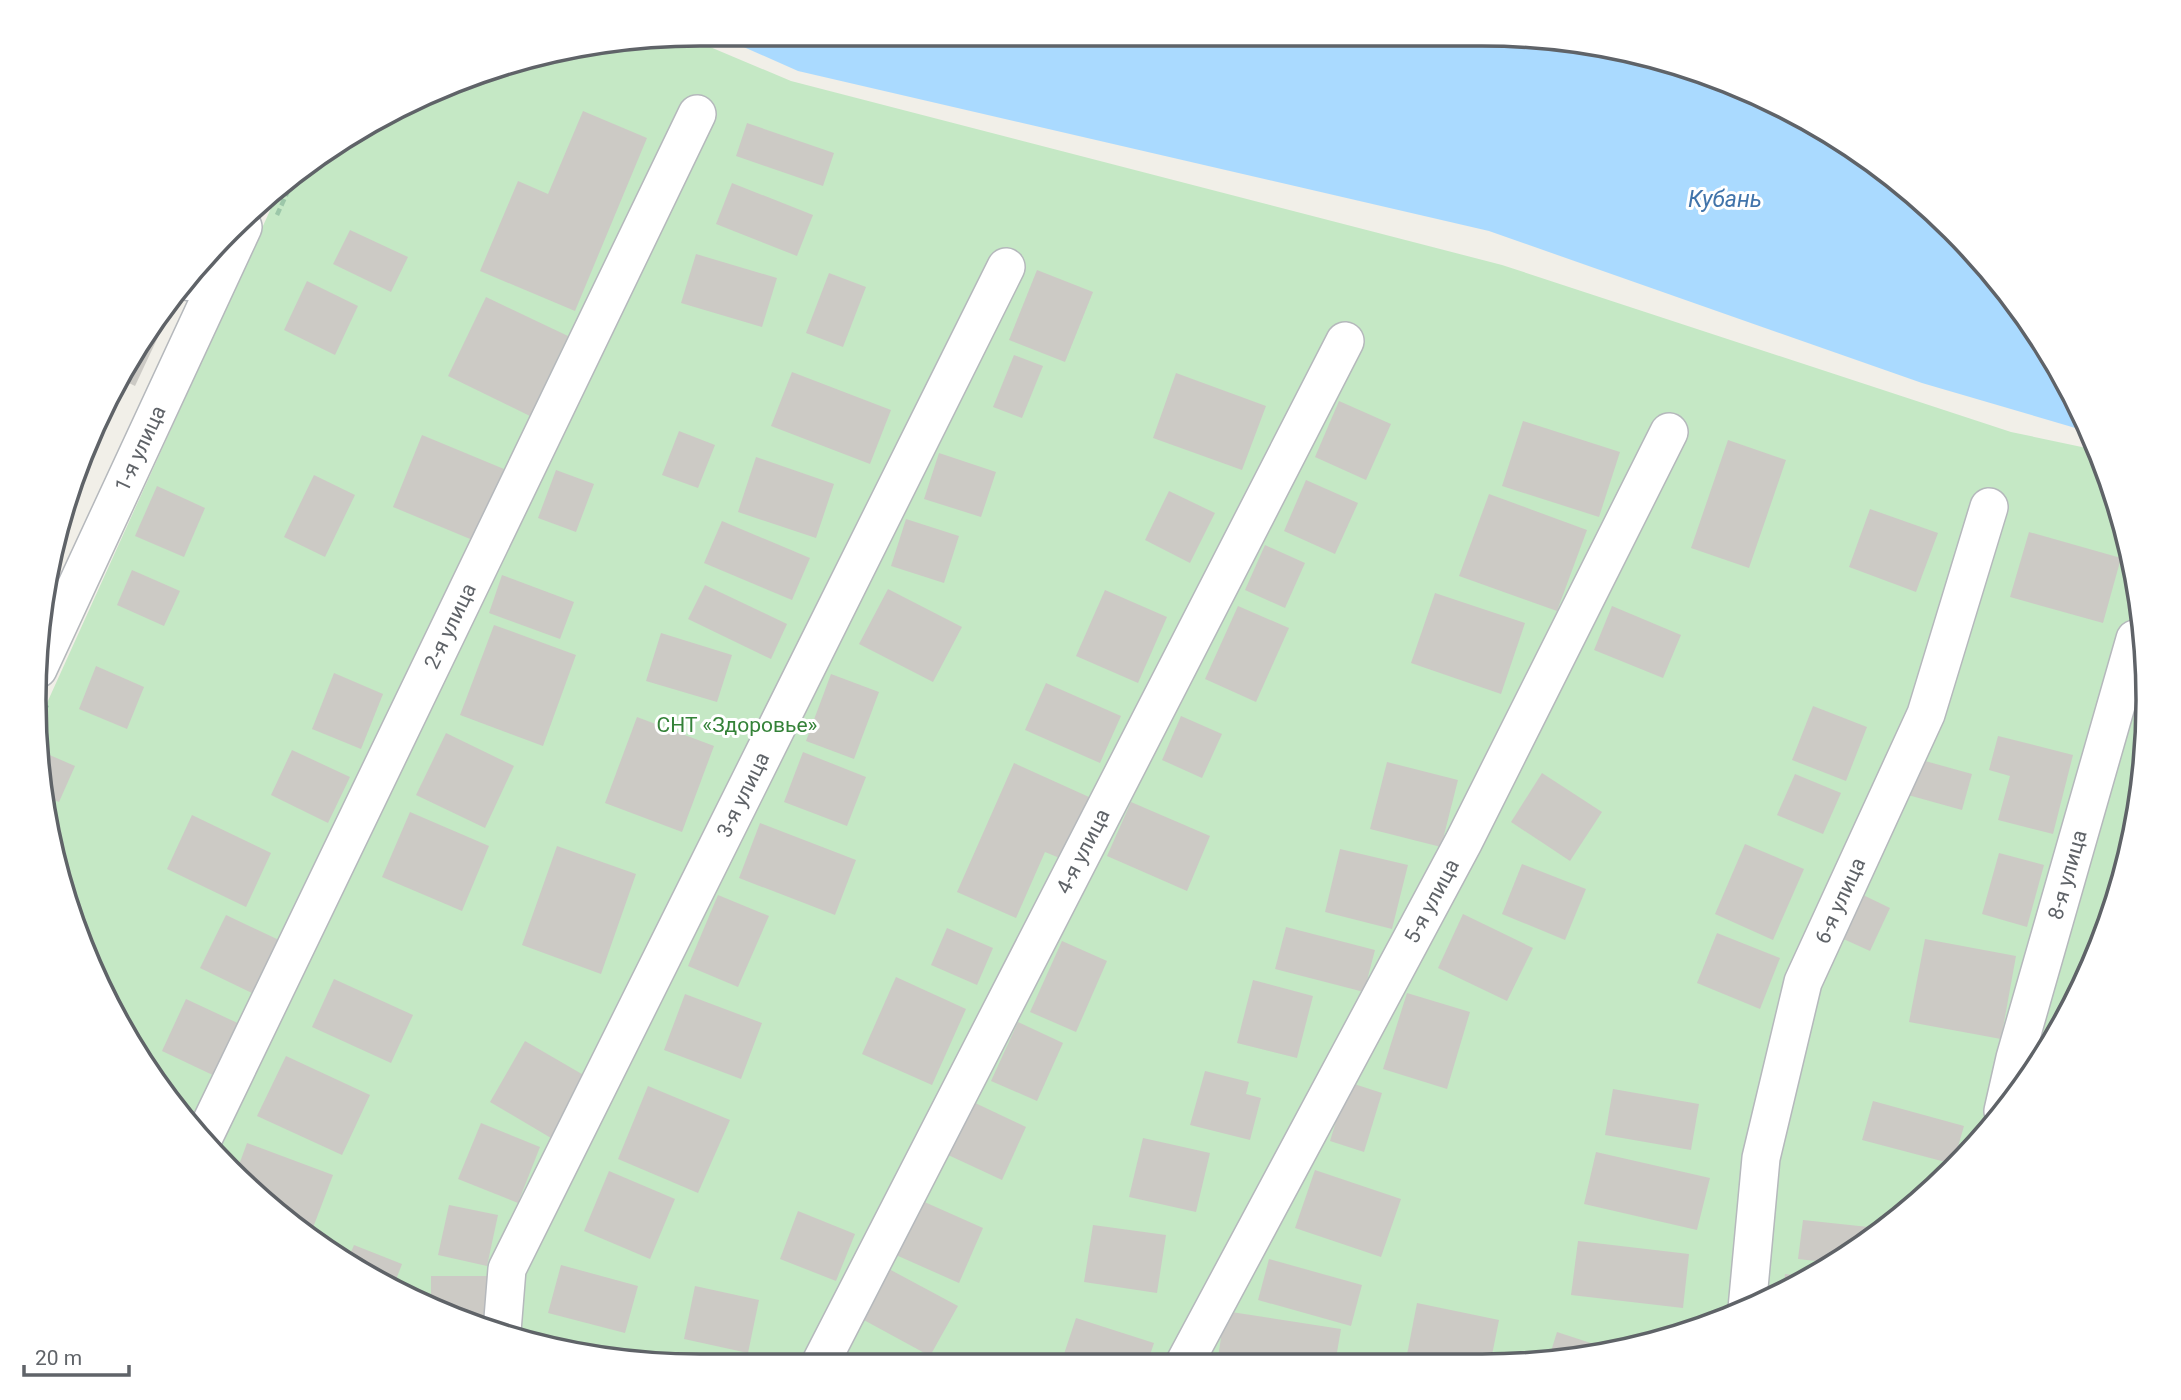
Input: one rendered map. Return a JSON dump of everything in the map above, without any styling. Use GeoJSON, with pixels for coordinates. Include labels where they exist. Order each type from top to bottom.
{"type":"FeatureCollection","features":[{"type":"Feature","properties":{"kind":"street","name":"2-я улица"},"geometry":{"type":"LineString","coordinates":[[207,1131],[697,114]]}},
{"type":"Feature","properties":{"kind":"street","name":"1-я улица"},"geometry":{"type":"LineString","coordinates":[[48,646],[239,235]]}},
{"type":"Feature","properties":{"kind":"street","name":"3-я улица"},"geometry":{"type":"LineString","coordinates":[[503,1324],[507,1269],[1006,267]]}},
{"type":"Feature","properties":{"kind":"street","name":"4-я улица"},"geometry":{"type":"LineString","coordinates":[[825,1354],[1345,341]]}},
{"type":"Feature","properties":{"kind":"street","name":"5-я улица"},"geometry":{"type":"LineString","coordinates":[[1189,1354],[1464,841],[1669,432]]}},
{"type":"Feature","properties":{"kind":"street","name":"6-я улица"},"geometry":{"type":"LineString","coordinates":[[1748,1297],[1761,1158],[1803,982],[1926,713],[1989,507]]}},
{"type":"Feature","properties":{"kind":"street","name":"8-я улица"},"geometry":{"type":"LineString","coordinates":[[2009,1086],[2133,646]]}},
{"type":"Feature","properties":{"kind":"green space","name":"СНТ «Здоровье»"},"geometry":{"type":"Polygon","coordinates":[[[700,46],[708,46],[791,81],[1502,265],[2011,432],[2085,448],[2101,490],[2123,572],[2130,615],[2136,700],[2130,785],[2123,828],[2101,910],[2086,950],[2048,1027],[2025,1064],[1973,1132],[1944,1163],[1913,1192],[1845,1244],[1808,1267],[1731,1305],[1691,1320],[1609,1342],[1524,1353],[1481,1354],[657,1353],[572,1342],[490,1320],[450,1305],[373,1267],[336,1244],[268,1192],[208,1132],[156,1064],[113,989],[80,910],[58,828],[51,785],[46,705],[273,204],[336,156],[373,133],[450,95],[490,80],[572,58],[615,51],[700,46]]]}},
{"type":"Feature","properties":{"kind":"water","name":"Кубань"},"geometry":{"type":"Polygon","coordinates":[[[741,46],[1524,47],[1609,58],[1650,68],[1731,95],[1808,133],[1845,156],[1913,208],[1973,268],[2000,302],[2048,373],[2076,428],[1922,383],[1489,231],[798,71],[741,46]]]}},
{"type":"Feature","properties":{"kind":"building"},"geometry":{"type":"Polygon","coordinates":[[[583,111],[647,138],[575,311],[480,271],[518,181],[548,194],[583,111]]]}},
{"type":"Feature","properties":{"kind":"building"},"geometry":{"type":"Polygon","coordinates":[[[747,123],[834,153],[823,186],[736,156],[747,123]]]}},
{"type":"Feature","properties":{"kind":"building"},"geometry":{"type":"Polygon","coordinates":[[[732,183],[813,215],[797,256],[716,224],[732,183]]]}},
{"type":"Feature","properties":{"kind":"building"},"geometry":{"type":"Polygon","coordinates":[[[350,230],[408,257],[391,292],[333,264],[350,230]]]}},
{"type":"Feature","properties":{"kind":"building"},"geometry":{"type":"Polygon","coordinates":[[[696,254],[777,278],[762,327],[681,303],[696,254]]]}},
{"type":"Feature","properties":{"kind":"building"},"geometry":{"type":"Polygon","coordinates":[[[1037,270],[1093,292],[1065,362],[1009,340],[1037,270]]]}},
{"type":"Feature","properties":{"kind":"building"},"geometry":{"type":"Polygon","coordinates":[[[829,273],[866,287],[843,347],[806,333],[829,273]]]}},
{"type":"Feature","properties":{"kind":"building"},"geometry":{"type":"Polygon","coordinates":[[[307,281],[358,306],[335,355],[284,330],[307,281]]]}},
{"type":"Feature","properties":{"kind":"building"},"geometry":{"type":"Polygon","coordinates":[[[486,297],[568,336],[530,416],[448,376],[486,297]]]}},
{"type":"Feature","properties":{"kind":"building"},"geometry":{"type":"Polygon","coordinates":[[[156,336],[158,337],[135,386],[128,382],[156,336]]]}},
{"type":"Feature","properties":{"kind":"building"},"geometry":{"type":"Polygon","coordinates":[[[1014,355],[1043,366],[1022,418],[993,407],[1014,355]]]}},
{"type":"Feature","properties":{"kind":"building"},"geometry":{"type":"Polygon","coordinates":[[[792,372],[891,410],[870,464],[771,426],[792,372]]]}},
{"type":"Feature","properties":{"kind":"building"},"geometry":{"type":"Polygon","coordinates":[[[1176,373],[1266,406],[1242,470],[1153,438],[1176,373]]]}},
{"type":"Feature","properties":{"kind":"building"},"geometry":{"type":"Polygon","coordinates":[[[1339,401],[1391,424],[1366,480],[1315,457],[1339,401]]]}},
{"type":"Feature","properties":{"kind":"building"},"geometry":{"type":"Polygon","coordinates":[[[1523,421],[1620,452],[1599,517],[1502,486],[1523,421]]]}},
{"type":"Feature","properties":{"kind":"building"},"geometry":{"type":"Polygon","coordinates":[[[679,431],[715,445],[698,488],[662,475],[679,431]]]}},
{"type":"Feature","properties":{"kind":"building"},"geometry":{"type":"Polygon","coordinates":[[[422,435],[504,469],[475,541],[393,507],[422,435]]]}},
{"type":"Feature","properties":{"kind":"building"},"geometry":{"type":"Polygon","coordinates":[[[1728,440],[1786,460],[1749,568],[1691,548],[1728,440]]]}},
{"type":"Feature","properties":{"kind":"building"},"geometry":{"type":"Polygon","coordinates":[[[939,453],[996,472],[981,517],[924,499],[939,453]]]}},
{"type":"Feature","properties":{"kind":"building"},"geometry":{"type":"Polygon","coordinates":[[[756,457],[834,484],[816,538],[738,512],[756,457]]]}},
{"type":"Feature","properties":{"kind":"building"},"geometry":{"type":"Polygon","coordinates":[[[556,470],[594,484],[576,532],[538,518],[556,470]]]}},
{"type":"Feature","properties":{"kind":"building"},"geometry":{"type":"Polygon","coordinates":[[[314,475],[355,495],[325,557],[284,537],[314,475]]]}},
{"type":"Feature","properties":{"kind":"building"},"geometry":{"type":"Polygon","coordinates":[[[1306,480],[1358,503],[1335,554],[1284,531],[1306,480]]]}},
{"type":"Feature","properties":{"kind":"building"},"geometry":{"type":"Polygon","coordinates":[[[157,486],[205,508],[184,557],[135,536],[157,486]]]}},
{"type":"Feature","properties":{"kind":"building"},"geometry":{"type":"Polygon","coordinates":[[[1169,491],[1215,513],[1190,563],[1145,540],[1169,491]]]}},
{"type":"Feature","properties":{"kind":"building"},"geometry":{"type":"Polygon","coordinates":[[[1489,494],[1587,530],[1557,611],[1459,576],[1489,494]]]}},
{"type":"Feature","properties":{"kind":"building"},"geometry":{"type":"Polygon","coordinates":[[[1870,509],[1938,533],[1916,592],[1849,567],[1870,509]]]}},
{"type":"Feature","properties":{"kind":"building"},"geometry":{"type":"Polygon","coordinates":[[[906,519],[959,536],[944,583],[891,566],[906,519]]]}},
{"type":"Feature","properties":{"kind":"building"},"geometry":{"type":"Polygon","coordinates":[[[722,521],[810,558],[792,600],[704,563],[722,521]]]}},
{"type":"Feature","properties":{"kind":"building"},"geometry":{"type":"Polygon","coordinates":[[[2029,532],[2119,558],[2103,623],[2010,597],[2029,532]]]}},
{"type":"Feature","properties":{"kind":"building"},"geometry":{"type":"Polygon","coordinates":[[[1265,545],[1305,563],[1285,608],[1245,590],[1265,545]]]}},
{"type":"Feature","properties":{"kind":"building"},"geometry":{"type":"Polygon","coordinates":[[[132,570],[180,591],[164,626],[117,605],[132,570]]]}},
{"type":"Feature","properties":{"kind":"building"},"geometry":{"type":"Polygon","coordinates":[[[502,575],[574,602],[560,639],[489,613],[502,575]]]}},
{"type":"Feature","properties":{"kind":"building"},"geometry":{"type":"Polygon","coordinates":[[[705,585],[787,624],[771,659],[688,619],[705,585]]]}},
{"type":"Feature","properties":{"kind":"building"},"geometry":{"type":"Polygon","coordinates":[[[888,589],[962,627],[933,682],[859,644],[888,589]]]}},
{"type":"Feature","properties":{"kind":"building"},"geometry":{"type":"Polygon","coordinates":[[[1105,590],[1167,617],[1138,683],[1076,656],[1105,590]]]}},
{"type":"Feature","properties":{"kind":"building"},"geometry":{"type":"Polygon","coordinates":[[[1435,593],[1525,623],[1501,694],[1411,663],[1435,593]]]}},
{"type":"Feature","properties":{"kind":"building"},"geometry":{"type":"Polygon","coordinates":[[[1238,606],[1289,628],[1256,702],[1205,679],[1238,606]]]}},
{"type":"Feature","properties":{"kind":"building"},"geometry":{"type":"Polygon","coordinates":[[[1612,606],[1681,635],[1663,678],[1594,650],[1612,606]]]}},
{"type":"Feature","properties":{"kind":"building"},"geometry":{"type":"Polygon","coordinates":[[[494,625],[576,655],[543,746],[460,715],[494,625]]]}},
{"type":"Feature","properties":{"kind":"building"},"geometry":{"type":"Polygon","coordinates":[[[661,633],[732,655],[717,702],[646,681],[661,633]]]}},
{"type":"Feature","properties":{"kind":"building"},"geometry":{"type":"Polygon","coordinates":[[[96,666],[144,687],[127,729],[79,709],[96,666]]]}},
{"type":"Feature","properties":{"kind":"building"},"geometry":{"type":"Polygon","coordinates":[[[334,673],[383,694],[361,749],[312,729],[334,673]]]}},
{"type":"Feature","properties":{"kind":"building"},"geometry":{"type":"Polygon","coordinates":[[[831,674],[879,692],[854,759],[806,741],[831,674]]]}},
{"type":"Feature","properties":{"kind":"building"},"geometry":{"type":"Polygon","coordinates":[[[1046,683],[1121,716],[1100,763],[1025,730],[1046,683]]]}},
{"type":"Feature","properties":{"kind":"building"},"geometry":{"type":"Polygon","coordinates":[[[1813,706],[1867,727],[1846,781],[1792,760],[1813,706]]]}},
{"type":"Feature","properties":{"kind":"building"},"geometry":{"type":"Polygon","coordinates":[[[1181,716],[1222,734],[1202,778],[1162,760],[1181,716]]]}},
{"type":"Feature","properties":{"kind":"building"},"geometry":{"type":"Polygon","coordinates":[[[637,717],[714,746],[682,832],[605,803],[637,717]]]}},
{"type":"Feature","properties":{"kind":"building"},"geometry":{"type":"Polygon","coordinates":[[[446,733],[514,766],[485,828],[416,795],[446,733]]]}},
{"type":"Feature","properties":{"kind":"building"},"geometry":{"type":"Polygon","coordinates":[[[1998,736],[2073,755],[2053,834],[1998,820],[2010,776],[1989,770],[1998,736]]]}},
{"type":"Feature","properties":{"kind":"building"},"geometry":{"type":"Polygon","coordinates":[[[292,750],[350,777],[328,823],[271,795],[292,750]]]}},
{"type":"Feature","properties":{"kind":"building"},"geometry":{"type":"Polygon","coordinates":[[[803,752],[866,777],[847,826],[784,802],[803,752]]]}},
{"type":"Feature","properties":{"kind":"building"},"geometry":{"type":"Polygon","coordinates":[[[48,754],[75,766],[59,802],[53,800],[48,754]]]}},
{"type":"Feature","properties":{"kind":"building"},"geometry":{"type":"Polygon","coordinates":[[[1918,759],[1972,774],[1962,810],[1908,795],[1918,759]]]}},
{"type":"Feature","properties":{"kind":"building"},"geometry":{"type":"Polygon","coordinates":[[[1387,762],[1458,780],[1441,847],[1370,829],[1387,762]]]}},
{"type":"Feature","properties":{"kind":"building"},"geometry":{"type":"Polygon","coordinates":[[[1014,763],[1089,797],[1062,859],[1045,852],[1016,918],[957,892],[1014,763]]]}},
{"type":"Feature","properties":{"kind":"building"},"geometry":{"type":"Polygon","coordinates":[[[1542,773],[1602,812],[1570,861],[1511,822],[1542,773]]]}},
{"type":"Feature","properties":{"kind":"building"},"geometry":{"type":"Polygon","coordinates":[[[1795,774],[1841,793],[1823,834],[1777,815],[1795,774]]]}},
{"type":"Feature","properties":{"kind":"building"},"geometry":{"type":"Polygon","coordinates":[[[1131,802],[1210,836],[1187,891],[1107,856],[1131,802]]]}},
{"type":"Feature","properties":{"kind":"building"},"geometry":{"type":"Polygon","coordinates":[[[410,812],[489,846],[462,911],[382,877],[410,812]]]}},
{"type":"Feature","properties":{"kind":"building"},"geometry":{"type":"Polygon","coordinates":[[[192,815],[271,853],[246,907],[167,869],[192,815]]]}},
{"type":"Feature","properties":{"kind":"building"},"geometry":{"type":"Polygon","coordinates":[[[760,823],[856,860],[835,915],[739,878],[760,823]]]}},
{"type":"Feature","properties":{"kind":"building"},"geometry":{"type":"Polygon","coordinates":[[[1745,844],[1804,869],[1773,940],[1715,914],[1745,844]]]}},
{"type":"Feature","properties":{"kind":"building"},"geometry":{"type":"Polygon","coordinates":[[[557,846],[636,874],[601,974],[522,945],[557,846]]]}},
{"type":"Feature","properties":{"kind":"building"},"geometry":{"type":"Polygon","coordinates":[[[1340,849],[1408,865],[1392,929],[1325,912],[1340,849]]]}},
{"type":"Feature","properties":{"kind":"building"},"geometry":{"type":"Polygon","coordinates":[[[1999,853],[2044,865],[2027,927],[1982,914],[1999,853]]]}},
{"type":"Feature","properties":{"kind":"building"},"geometry":{"type":"Polygon","coordinates":[[[1522,864],[1586,889],[1565,940],[1502,914],[1522,864]]]}},
{"type":"Feature","properties":{"kind":"building"},"geometry":{"type":"Polygon","coordinates":[[[1859,893],[1890,908],[1870,951],[1839,937],[1859,893]]]}},
{"type":"Feature","properties":{"kind":"building"},"geometry":{"type":"Polygon","coordinates":[[[718,895],[769,916],[738,987],[688,966],[718,895]]]}},
{"type":"Feature","properties":{"kind":"building"},"geometry":{"type":"Polygon","coordinates":[[[1463,914],[1533,948],[1507,1001],[1438,968],[1463,914]]]}},
{"type":"Feature","properties":{"kind":"building"},"geometry":{"type":"Polygon","coordinates":[[[226,915],[279,940],[254,994],[200,968],[226,915]]]}},
{"type":"Feature","properties":{"kind":"building"},"geometry":{"type":"Polygon","coordinates":[[[1286,927],[1375,950],[1364,992],[1275,969],[1286,927]]]}},
{"type":"Feature","properties":{"kind":"building"},"geometry":{"type":"Polygon","coordinates":[[[947,928],[993,948],[977,985],[931,965],[947,928]]]}},
{"type":"Feature","properties":{"kind":"building"},"geometry":{"type":"Polygon","coordinates":[[[1717,933],[1780,958],[1760,1009],[1697,983],[1717,933]]]}},
{"type":"Feature","properties":{"kind":"building"},"geometry":{"type":"Polygon","coordinates":[[[1925,939],[2016,956],[2001,1039],[1909,1022],[1925,939]]]}},
{"type":"Feature","properties":{"kind":"building"},"geometry":{"type":"Polygon","coordinates":[[[1062,941],[1107,961],[1076,1032],[1030,1012],[1062,941]]]}},
{"type":"Feature","properties":{"kind":"building"},"geometry":{"type":"Polygon","coordinates":[[[896,977],[966,1009],[932,1085],[862,1054],[896,977]]]}},
{"type":"Feature","properties":{"kind":"building"},"geometry":{"type":"Polygon","coordinates":[[[334,979],[413,1015],[391,1063],[312,1027],[334,979]]]}},
{"type":"Feature","properties":{"kind":"building"},"geometry":{"type":"Polygon","coordinates":[[[1253,980],[1313,996],[1297,1058],[1237,1043],[1253,980]]]}},
{"type":"Feature","properties":{"kind":"building"},"geometry":{"type":"Polygon","coordinates":[[[1407,993],[1470,1012],[1447,1089],[1383,1069],[1407,993]]]}},
{"type":"Feature","properties":{"kind":"building"},"geometry":{"type":"Polygon","coordinates":[[[685,994],[762,1023],[741,1079],[664,1050],[685,994]]]}},
{"type":"Feature","properties":{"kind":"building"},"geometry":{"type":"Polygon","coordinates":[[[186,999],[244,1026],[219,1078],[162,1051],[186,999]]]}},
{"type":"Feature","properties":{"kind":"building"},"geometry":{"type":"Polygon","coordinates":[[[1018,1022],[1063,1043],[1037,1101],[991,1081],[1018,1022]]]}},
{"type":"Feature","properties":{"kind":"building"},"geometry":{"type":"Polygon","coordinates":[[[525,1041],[587,1077],[551,1138],[490,1102],[525,1041]]]}},
{"type":"Feature","properties":{"kind":"building"},"geometry":{"type":"Polygon","coordinates":[[[286,1056],[370,1095],[342,1155],[257,1116],[286,1056]]]}},
{"type":"Feature","properties":{"kind":"building"},"geometry":{"type":"Polygon","coordinates":[[[1205,1071],[1249,1082],[1246,1094],[1261,1098],[1250,1140],[1190,1125],[1205,1071]]]}},
{"type":"Feature","properties":{"kind":"building"},"geometry":{"type":"Polygon","coordinates":[[[1348,1082],[1382,1093],[1364,1152],[1330,1141],[1348,1082]]]}},
{"type":"Feature","properties":{"kind":"building"},"geometry":{"type":"Polygon","coordinates":[[[648,1086],[730,1120],[698,1193],[618,1159],[648,1086]]]}},
{"type":"Feature","properties":{"kind":"building"},"geometry":{"type":"Polygon","coordinates":[[[1613,1089],[1699,1104],[1691,1150],[1605,1135],[1613,1089]]]}},
{"type":"Feature","properties":{"kind":"building"},"geometry":{"type":"Polygon","coordinates":[[[971,1101],[1026,1127],[1002,1180],[946,1154],[971,1101]]]}},
{"type":"Feature","properties":{"kind":"building"},"geometry":{"type":"Polygon","coordinates":[[[1873,1101],[1964,1126],[1957,1149],[1945,1162],[1862,1140],[1873,1101]]]}},
{"type":"Feature","properties":{"kind":"building"},"geometry":{"type":"Polygon","coordinates":[[[481,1123],[540,1147],[518,1203],[458,1179],[481,1123]]]}},
{"type":"Feature","properties":{"kind":"building"},"geometry":{"type":"Polygon","coordinates":[[[1143,1138],[1210,1153],[1196,1212],[1129,1197],[1143,1138]]]}},
{"type":"Feature","properties":{"kind":"building"},"geometry":{"type":"Polygon","coordinates":[[[247,1143],[333,1175],[313,1227],[268,1192],[239,1165],[247,1143]]]}},
{"type":"Feature","properties":{"kind":"building"},"geometry":{"type":"Polygon","coordinates":[[[1596,1152],[1710,1178],[1697,1230],[1584,1204],[1596,1152]]]}},
{"type":"Feature","properties":{"kind":"building"},"geometry":{"type":"Polygon","coordinates":[[[1315,1170],[1401,1199],[1381,1257],[1295,1228],[1315,1170]]]}},
{"type":"Feature","properties":{"kind":"building"},"geometry":{"type":"Polygon","coordinates":[[[609,1171],[675,1199],[650,1259],[584,1231],[609,1171]]]}},
{"type":"Feature","properties":{"kind":"building"},"geometry":{"type":"Polygon","coordinates":[[[920,1200],[983,1228],[959,1283],[896,1255],[920,1200]]]}},
{"type":"Feature","properties":{"kind":"building"},"geometry":{"type":"Polygon","coordinates":[[[449,1205],[498,1215],[487,1266],[438,1255],[449,1205]]]}},
{"type":"Feature","properties":{"kind":"building"},"geometry":{"type":"Polygon","coordinates":[[[798,1211],[855,1234],[836,1281],[780,1259],[798,1211]]]}},
{"type":"Feature","properties":{"kind":"building"},"geometry":{"type":"Polygon","coordinates":[[[1803,1220],[1868,1227],[1817,1261],[1798,1259],[1803,1220]]]}},
{"type":"Feature","properties":{"kind":"building"},"geometry":{"type":"Polygon","coordinates":[[[1093,1225],[1166,1235],[1157,1293],[1084,1282],[1093,1225]]]}},
{"type":"Feature","properties":{"kind":"building"},"geometry":{"type":"Polygon","coordinates":[[[1578,1241],[1689,1254],[1683,1308],[1571,1295],[1578,1241]]]}},
{"type":"Feature","properties":{"kind":"building"},"geometry":{"type":"Polygon","coordinates":[[[354,1245],[402,1264],[396,1279],[373,1267],[351,1253],[354,1245]]]}},
{"type":"Feature","properties":{"kind":"building"},"geometry":{"type":"Polygon","coordinates":[[[1269,1259],[1362,1285],[1351,1326],[1258,1300],[1269,1259]]]}},
{"type":"Feature","properties":{"kind":"building"},"geometry":{"type":"Polygon","coordinates":[[[561,1265],[638,1286],[625,1333],[548,1313],[561,1265]]]}},
{"type":"Feature","properties":{"kind":"building"},"geometry":{"type":"Polygon","coordinates":[[[889,1269],[958,1306],[931,1354],[926,1354],[862,1319],[889,1269]]]}},
{"type":"Feature","properties":{"kind":"building"},"geometry":{"type":"Polygon","coordinates":[[[431,1276],[488,1276],[488,1319],[450,1305],[431,1296],[431,1276]]]}},
{"type":"Feature","properties":{"kind":"building"},"geometry":{"type":"Polygon","coordinates":[[[695,1286],[759,1300],[748,1353],[684,1339],[695,1286]]]}},
{"type":"Feature","properties":{"kind":"building"},"geometry":{"type":"Polygon","coordinates":[[[1417,1303],[1499,1320],[1492,1354],[1407,1354],[1417,1303]]]}},
{"type":"Feature","properties":{"kind":"building"},"geometry":{"type":"Polygon","coordinates":[[[1225,1311],[1341,1329],[1337,1354],[1219,1354],[1225,1311]]]}},
{"type":"Feature","properties":{"kind":"building"},"geometry":{"type":"Polygon","coordinates":[[[1076,1318],[1154,1343],[1150,1354],[1064,1354],[1076,1318]]]}},
{"type":"Feature","properties":{"kind":"building"},"geometry":{"type":"Polygon","coordinates":[[[1557,1332],[1595,1344],[1566,1349],[1551,1350],[1557,1332]]]}}]}
